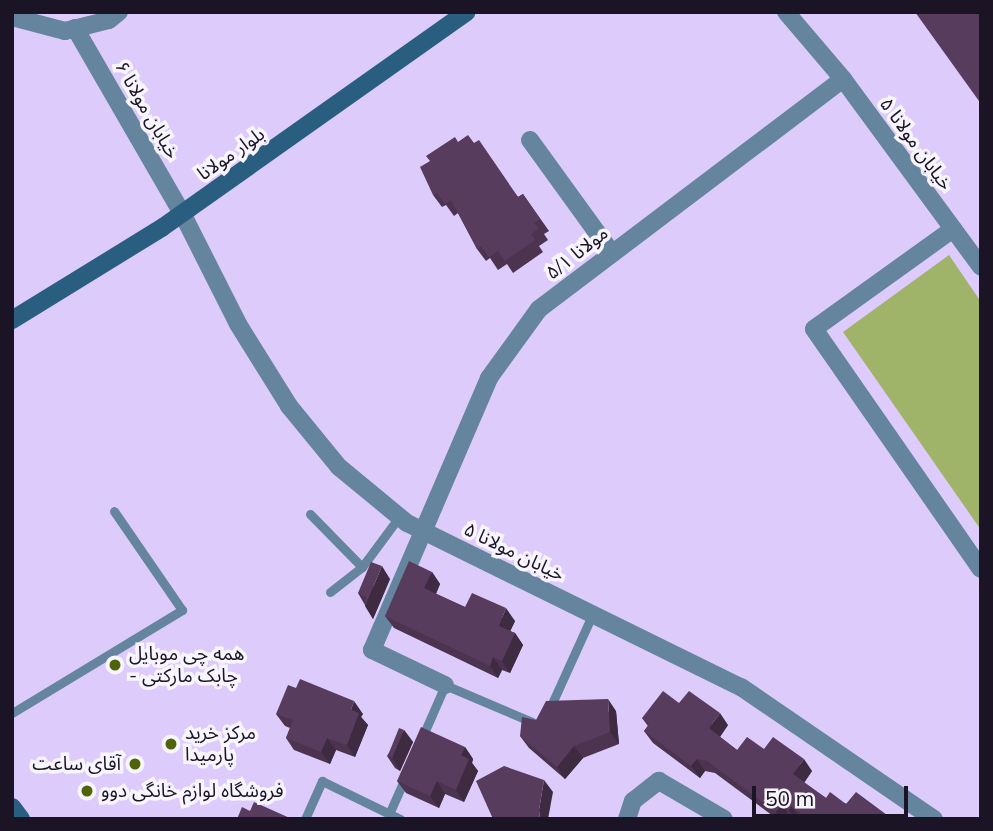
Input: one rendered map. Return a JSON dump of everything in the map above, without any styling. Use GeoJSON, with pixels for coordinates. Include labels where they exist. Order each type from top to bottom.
{"type":"FeatureCollection","features":[{"type":"Feature","properties":{"kind":"street"},"geometry":{"type":"LineString","coordinates":[[12,17],[65,31],[119,12]]}},
{"type":"Feature","properties":{"kind":"street","name":"بلوار مولانا"},"geometry":{"type":"LineString","coordinates":[[12,320],[182,213],[467,12]]}},
{"type":"Feature","properties":{"kind":"street","name":"خیابان مولانا ۵"},"geometry":{"type":"LineString","coordinates":[[786,12],[843,79],[981,267]]}},
{"type":"Feature","properties":{"kind":"street","name":"خیابان مولانا ۶"},"geometry":{"type":"LineString","coordinates":[[75,29],[182,213]]}},
{"type":"Feature","properties":{"kind":"street","name":"مولانا ۵/۱"},"geometry":{"type":"LineString","coordinates":[[445,685],[372,650],[421,530],[489,378],[539,309],[843,79]]}},
{"type":"Feature","properties":{"kind":"street"},"geometry":{"type":"LineString","coordinates":[[530,140],[611,253]]}},
{"type":"Feature","properties":{"kind":"street","name":"خیابان مولانا ۵"},"geometry":{"type":"LineString","coordinates":[[182,213],[238,324],[289,406],[338,467],[399,517],[741,687],[934,819]]}},
{"type":"Feature","properties":{"kind":"street"},"geometry":{"type":"LineString","coordinates":[[953,229],[814,328],[981,569]]}},
{"type":"Feature","properties":{"kind":"street"},"geometry":{"type":"LineString","coordinates":[[627,819],[633,801],[659,781],[724,819]]}},
{"type":"Feature","properties":{"kind":"street"},"geometry":{"type":"LineString","coordinates":[[12,807],[20,819]]}},
{"type":"Feature","properties":{"kind":"lane"},"geometry":{"type":"LineString","coordinates":[[12,713],[181,610],[114,511]]}},
{"type":"Feature","properties":{"kind":"lane"},"geometry":{"type":"LineString","coordinates":[[310,514],[362,567]]}},
{"type":"Feature","properties":{"kind":"lane"},"geometry":{"type":"LineString","coordinates":[[330,592],[362,567],[399,517]]}},
{"type":"Feature","properties":{"kind":"lane"},"geometry":{"type":"LineString","coordinates":[[415,755],[445,685],[541,726],[593,613]]}},
{"type":"Feature","properties":{"kind":"lane"},"geometry":{"type":"LineString","coordinates":[[389,814],[410,767]]}},
{"type":"Feature","properties":{"kind":"lane"},"geometry":{"type":"LineString","coordinates":[[305,819],[322,781],[400,819]]}},
{"type":"Feature","properties":{"kind":"green space"},"geometry":{"type":"Polygon","coordinates":[[[949,255],[981,302],[981,530],[843,332],[949,255]]]}},
{"type":"Feature","properties":{"kind":"building"},"geometry":{"type":"Polygon","coordinates":[[[915,12],[981,12],[981,100],[979,101],[915,12]]]}},
{"type":"Feature","properties":{"kind":"building"},"geometry":{"type":"Polygon","coordinates":[[[468,135],[474,143],[479,140],[518,197],[523,194],[540,219],[534,223],[539,228],[531,234],[535,240],[505,261],[498,251],[489,257],[481,246],[477,249],[451,200],[445,204],[437,193],[433,195],[420,167],[430,161],[426,156],[455,137],[458,142],[468,135]]]}},
{"type":"Feature","properties":{"kind":"building"},"geometry":{"type":"Polygon","coordinates":[[[409,561],[432,572],[424,588],[465,607],[472,593],[506,608],[499,626],[515,633],[502,661],[493,657],[490,666],[385,616],[409,561]]]}},
{"type":"Feature","properties":{"kind":"building"},"geometry":{"type":"Polygon","coordinates":[[[371,562],[382,566],[365,606],[366,597],[358,593],[371,562]]]}},
{"type":"Feature","properties":{"kind":"building"},"geometry":{"type":"Polygon","coordinates":[[[300,679],[354,701],[351,710],[359,713],[347,745],[327,738],[321,752],[286,738],[293,720],[276,714],[288,685],[296,688],[300,679]]]}},
{"type":"Feature","properties":{"kind":"building"},"geometry":{"type":"Polygon","coordinates":[[[663,691],[679,703],[689,691],[720,713],[709,728],[737,750],[747,737],[764,749],[773,737],[804,759],[793,774],[826,798],[830,792],[846,804],[856,792],[887,815],[884,819],[808,819],[791,806],[789,810],[782,804],[776,812],[707,761],[697,759],[691,766],[644,731],[649,724],[642,718],[663,691]]]}},
{"type":"Feature","properties":{"kind":"building"},"geometry":{"type":"Polygon","coordinates":[[[608,699],[610,732],[574,746],[557,767],[520,736],[522,717],[536,720],[546,701],[608,699]]]}},
{"type":"Feature","properties":{"kind":"building"},"geometry":{"type":"Polygon","coordinates":[[[421,727],[465,747],[461,755],[469,759],[456,790],[437,781],[430,796],[397,781],[421,727]]]}},
{"type":"Feature","properties":{"kind":"building"},"geometry":{"type":"Polygon","coordinates":[[[399,728],[404,730],[392,758],[388,756],[399,728]]]}},
{"type":"Feature","properties":{"kind":"building"},"geometry":{"type":"Polygon","coordinates":[[[504,766],[544,780],[540,819],[493,819],[476,781],[504,766]]]}},
{"type":"Feature","properties":{"kind":"building"},"geometry":{"type":"Polygon","coordinates":[[[254,802],[292,819],[237,819],[242,807],[250,811],[254,802]]]}},
{"type":"Feature","properties":{"kind":"place","name":"همه چی موبایل - چابک مارکتی"},"geometry":{"type":"Point","coordinates":[115,665]}},
{"type":"Feature","properties":{"kind":"place","name":"مرکز خرید پارمیدا"},"geometry":{"type":"Point","coordinates":[171,744]}},
{"type":"Feature","properties":{"kind":"place","name":"آقای ساعت"},"geometry":{"type":"Point","coordinates":[135,764]}},
{"type":"Feature","properties":{"kind":"place","name":"فروشگاه لوازم خانگی دوو"},"geometry":{"type":"Point","coordinates":[87,791]}}]}
